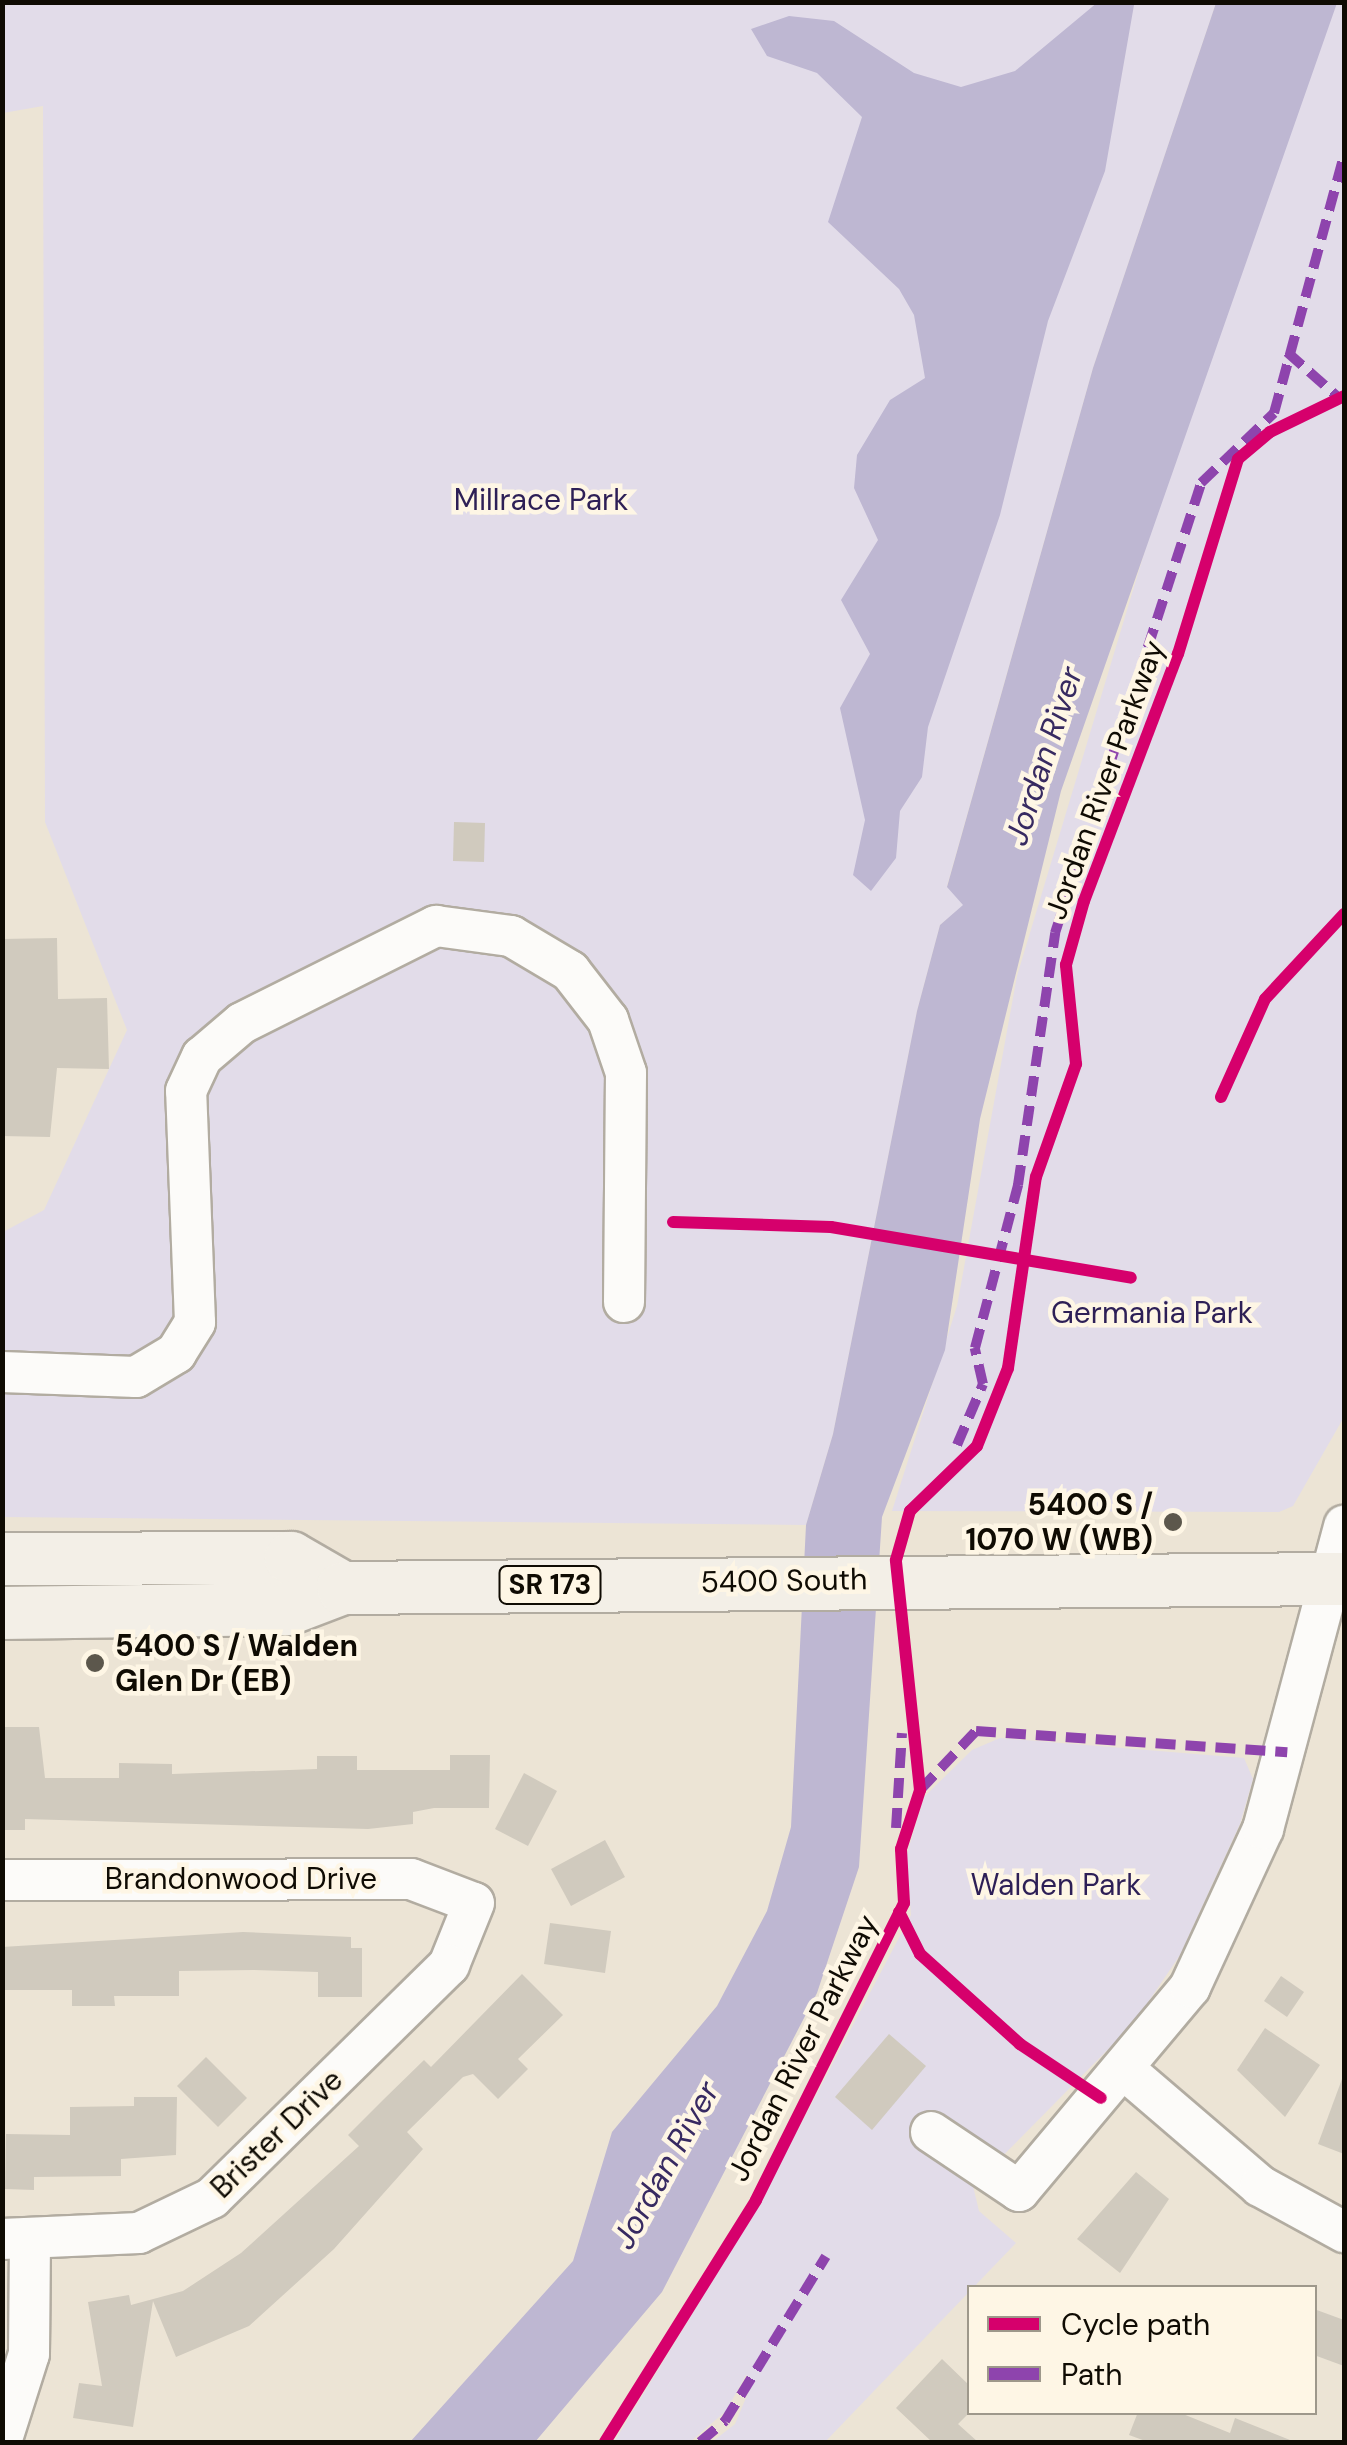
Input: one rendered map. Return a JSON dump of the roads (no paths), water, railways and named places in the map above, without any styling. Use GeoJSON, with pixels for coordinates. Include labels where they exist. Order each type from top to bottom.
{"type":"FeatureCollection","features":[{"type":"Feature","properties":{"kind":"main road"},"geometry":{"type":"LineString","coordinates":[[2,1559],[291,1558],[344,1588]]}},
{"type":"Feature","properties":{"kind":"main road","name":"5400 South"},"geometry":{"type":"LineString","coordinates":[[2,1613],[288,1609],[344,1588],[941,1578],[1336,1578]]}},
{"type":"Feature","properties":{"kind":"street"},"geometry":{"type":"LineString","coordinates":[[2,1372],[136,1378],[176,1352],[195,1322],[186,1091],[202,1057],[242,1023],[436,926],[511,936],[570,971],[608,1020],[626,1072],[624,1302]]}},
{"type":"Feature","properties":{"kind":"street"},"geometry":{"type":"LineString","coordinates":[[931,2132],[1019,2191],[1126,2071],[1190,1987],[1235,1902],[1287,1752],[1336,1578],[1344,1526]]}},
{"type":"Feature","properties":{"kind":"street","name":"Brandonwood Drive"},"geometry":{"type":"LineString","coordinates":[[2,1880],[411,1879],[474,1903]]}},
{"type":"Feature","properties":{"kind":"street","name":"Brister Drive"},"geometry":{"type":"LineString","coordinates":[[16,2239],[139,2233],[212,2198],[449,1965],[474,1903]]}},
{"type":"Feature","properties":{"kind":"street"},"geometry":{"type":"LineString","coordinates":[[1126,2071],[1260,2186],[1344,2232]]}},
{"type":"Feature","properties":{"kind":"street"},"geometry":{"type":"LineString","coordinates":[[2,2439],[30,2354],[16,2239]]}},
{"type":"Feature","properties":{"kind":"water"},"geometry":{"type":"Polygon","coordinates":[[[1098,2],[1134,5],[1105,171],[1048,321],[1000,515],[928,727],[922,777],[900,811],[896,858],[871,891],[853,875],[865,820],[840,708],[870,654],[841,600],[878,540],[854,488],[857,455],[890,400],[925,378],[914,315],[899,289],[828,222],[862,117],[817,73],[767,56],[751,29],[789,16],[834,21],[914,73],[961,87],[1015,71],[1098,2]]]}},
{"type":"Feature","properties":{"kind":"water","name":"Jordan River"},"geometry":{"type":"Polygon","coordinates":[[[1216,3],[1337,3],[1061,791],[980,1119],[945,1350],[882,1517],[859,1867],[817,1993],[662,2292],[535,2442],[410,2442],[573,2261],[612,2132],[717,2006],[767,1911],[791,1827],[806,1525],[833,1434],[917,1011],[940,925],[963,905],[947,887],[1093,368],[1216,3]]]}},
{"type":"Feature","properties":{"kind":"place","name":"5400 S / 1070 W (WB)"},"geometry":{"type":"Point","coordinates":[1173,1522]}},
{"type":"Feature","properties":{"kind":"place","name":"5400 S / Walden Glen Dr (EB)"},"geometry":{"type":"Point","coordinates":[95,1663]}},
{"type":"Feature","properties":{"kind":"park label","name":"Millrace Park"},"geometry":{"type":"Point","coordinates":[541,500]}},
{"type":"Feature","properties":{"kind":"park label","name":"Germania Park"},"geometry":{"type":"Point","coordinates":[1152,1313]}},
{"type":"Feature","properties":{"kind":"park label","name":"Walden Park"},"geometry":{"type":"Point","coordinates":[1056,1885]}}]}
